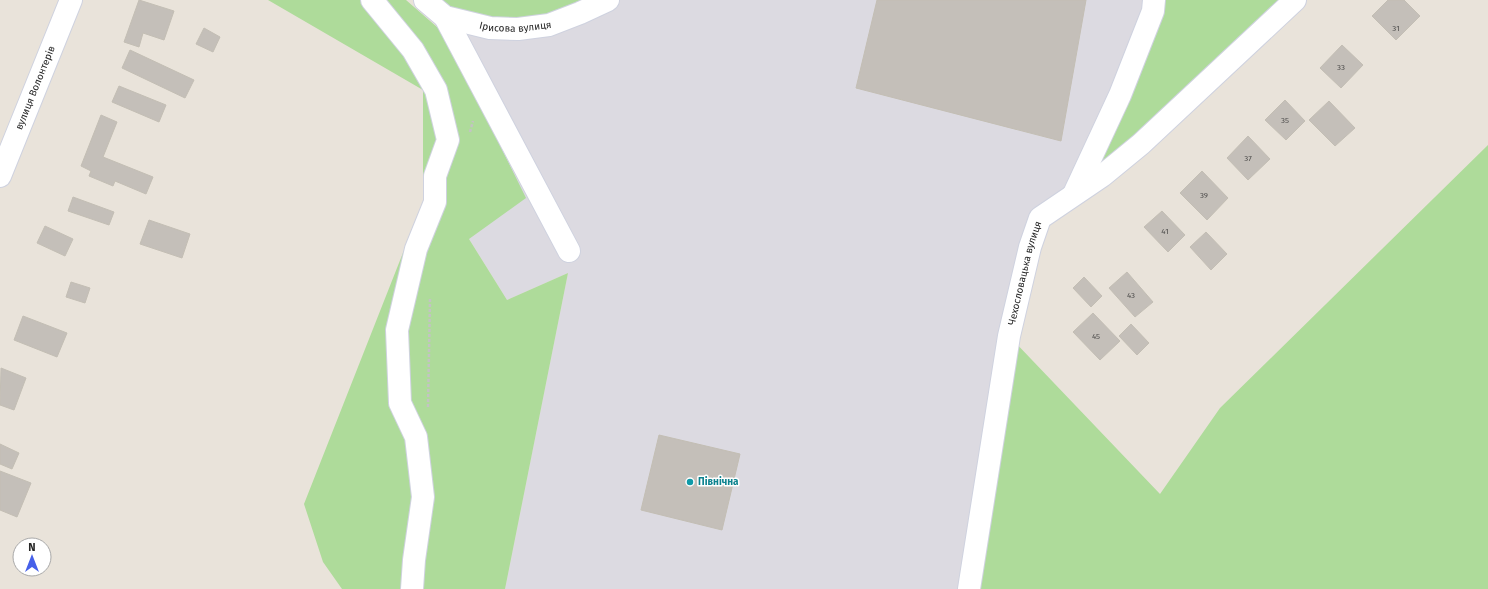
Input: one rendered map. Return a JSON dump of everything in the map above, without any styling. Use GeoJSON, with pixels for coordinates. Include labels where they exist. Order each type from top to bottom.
{"type":"FeatureCollection","features":[{"type":"Feature","properties":{"kind":"street","name":"вулиця Волонтерів"},"geometry":{"type":"LineString","coordinates":[[0,176],[71,0]]}},
{"type":"Feature","properties":{"kind":"street"},"geometry":{"type":"LineString","coordinates":[[372,0],[413,50],[436,90],[448,140],[435,176],[435,202],[416,250],[397,330],[400,403],[416,437],[423,497],[414,560],[412,589]]}},
{"type":"Feature","properties":{"kind":"street","name":"Ірисова вулиця"},"geometry":{"type":"LineString","coordinates":[[425,0],[445,17],[490,28],[518,29],[549,24],[580,13],[608,0]]}},
{"type":"Feature","properties":{"kind":"street"},"geometry":{"type":"LineString","coordinates":[[1074,194],[1120,95],[1154,11],[1154,0]]}},
{"type":"Feature","properties":{"kind":"street","name":"Чехословацька вулиця"},"geometry":{"type":"LineString","coordinates":[[969,589],[1009,336],[1030,247],[1040,218],[1102,176],[1142,144],[1296,0]]}},
{"type":"Feature","properties":{"kind":"street"},"geometry":{"type":"LineString","coordinates":[[445,17],[568,251]]}},
{"type":"Feature","properties":{"kind":"path"},"geometry":{"type":"LineString","coordinates":[[470,132],[482,87]]}},
{"type":"Feature","properties":{"kind":"path"},"geometry":{"type":"LineString","coordinates":[[428,411],[430,294]]}},
{"type":"Feature","properties":{"kind":"shaded area"},"geometry":{"type":"Polygon","coordinates":[[[608,0],[1154,0],[1074,194],[1040,218],[969,589],[505,589],[568,273],[507,300],[469,239],[445,34],[608,0]]]}},
{"type":"Feature","properties":{"kind":"green space"},"geometry":{"type":"Polygon","coordinates":[[[268,0],[406,0],[445,34],[526,198],[469,239],[507,300],[568,273],[505,589],[342,589],[323,562],[304,504],[423,202],[423,90],[268,0]]]}},
{"type":"Feature","properties":{"kind":"green space"},"geometry":{"type":"Polygon","coordinates":[[[425,0],[608,0],[518,29],[425,0]]]}},
{"type":"Feature","properties":{"kind":"green space"},"geometry":{"type":"Polygon","coordinates":[[[1154,0],[1295,0],[1074,194],[1154,0]]]}},
{"type":"Feature","properties":{"kind":"green space"},"geometry":{"type":"Polygon","coordinates":[[[1488,145],[1488,589],[969,589],[1009,336],[1160,494],[1220,408],[1488,145]]]}},
{"type":"Feature","properties":{"kind":"building"},"geometry":{"type":"Polygon","coordinates":[[[139,0],[174,11],[164,40],[143,33],[139,47],[124,42],[139,0]]]}},
{"type":"Feature","properties":{"kind":"building"},"geometry":{"type":"Polygon","coordinates":[[[877,0],[1086,0],[1061,141],[856,88],[877,0]]]}},
{"type":"Feature","properties":{"kind":"building"},"geometry":{"type":"Polygon","coordinates":[[[1388,0],[1404,0],[1420,16],[1396,40],[1372,16],[1388,0]]]}},
{"type":"Feature","properties":{"kind":"building"},"geometry":{"type":"Polygon","coordinates":[[[204,28],[220,37],[213,52],[196,44],[204,28]]]}},
{"type":"Feature","properties":{"kind":"building"},"geometry":{"type":"Polygon","coordinates":[[[1342,45],[1363,65],[1341,88],[1320,68],[1342,45]]]}},
{"type":"Feature","properties":{"kind":"building"},"geometry":{"type":"Polygon","coordinates":[[[130,50],[194,80],[185,98],[122,68],[130,50]]]}},
{"type":"Feature","properties":{"kind":"building"},"geometry":{"type":"Polygon","coordinates":[[[119,86],[166,105],[159,122],[112,102],[119,86]]]}},
{"type":"Feature","properties":{"kind":"building"},"geometry":{"type":"Polygon","coordinates":[[[1285,100],[1305,121],[1286,140],[1265,120],[1285,100]]]}},
{"type":"Feature","properties":{"kind":"building"},"geometry":{"type":"Polygon","coordinates":[[[1329,101],[1355,128],[1335,146],[1309,120],[1329,101]]]}},
{"type":"Feature","properties":{"kind":"building"},"geometry":{"type":"Polygon","coordinates":[[[101,115],[117,122],[103,157],[153,177],[146,194],[115,181],[113,186],[89,176],[91,171],[81,166],[101,115]]]}},
{"type":"Feature","properties":{"kind":"building"},"geometry":{"type":"Polygon","coordinates":[[[1248,136],[1270,159],[1248,180],[1227,158],[1248,136]]]}},
{"type":"Feature","properties":{"kind":"building"},"geometry":{"type":"Polygon","coordinates":[[[1202,171],[1228,198],[1207,220],[1180,193],[1202,171]]]}},
{"type":"Feature","properties":{"kind":"building"},"geometry":{"type":"Polygon","coordinates":[[[73,197],[114,212],[109,225],[68,211],[73,197]]]}},
{"type":"Feature","properties":{"kind":"building"},"geometry":{"type":"Polygon","coordinates":[[[1162,211],[1185,235],[1168,252],[1144,227],[1162,211]]]}},
{"type":"Feature","properties":{"kind":"building"},"geometry":{"type":"Polygon","coordinates":[[[149,220],[190,234],[182,258],[140,244],[149,220]]]}},
{"type":"Feature","properties":{"kind":"building"},"geometry":{"type":"Polygon","coordinates":[[[45,226],[73,239],[65,256],[37,243],[45,226]]]}},
{"type":"Feature","properties":{"kind":"building"},"geometry":{"type":"Polygon","coordinates":[[[1206,232],[1227,254],[1211,270],[1190,247],[1206,232]]]}},
{"type":"Feature","properties":{"kind":"building"},"geometry":{"type":"Polygon","coordinates":[[[1127,272],[1153,302],[1135,317],[1109,288],[1127,272]]]}},
{"type":"Feature","properties":{"kind":"building"},"geometry":{"type":"Polygon","coordinates":[[[1084,277],[1102,296],[1091,307],[1073,288],[1084,277]]]}},
{"type":"Feature","properties":{"kind":"building"},"geometry":{"type":"Polygon","coordinates":[[[71,282],[90,288],[85,303],[66,297],[71,282]]]}},
{"type":"Feature","properties":{"kind":"building"},"geometry":{"type":"Polygon","coordinates":[[[1093,313],[1120,341],[1100,360],[1073,332],[1093,313]]]}},
{"type":"Feature","properties":{"kind":"building"},"geometry":{"type":"Polygon","coordinates":[[[23,316],[67,333],[57,357],[14,340],[23,316]]]}},
{"type":"Feature","properties":{"kind":"building"},"geometry":{"type":"Polygon","coordinates":[[[1131,324],[1149,343],[1137,355],[1119,336],[1131,324]]]}},
{"type":"Feature","properties":{"kind":"building"},"geometry":{"type":"Polygon","coordinates":[[[1,368],[26,378],[14,410],[0,405],[1,368]]]}},
{"type":"Feature","properties":{"kind":"building","name":"Північна"},"geometry":{"type":"Polygon","coordinates":[[[659,435],[740,454],[722,530],[641,510],[659,435]]]}},
{"type":"Feature","properties":{"kind":"building"},"geometry":{"type":"Polygon","coordinates":[[[0,444],[19,453],[12,469],[0,464],[0,444]]]}},
{"type":"Feature","properties":{"kind":"building"},"geometry":{"type":"Polygon","coordinates":[[[0,471],[31,483],[17,517],[0,510],[0,471]]]}},
{"type":"Feature","properties":{"kind":"place","name":"Північна"},"geometry":{"type":"Point","coordinates":[690,482]}}]}
